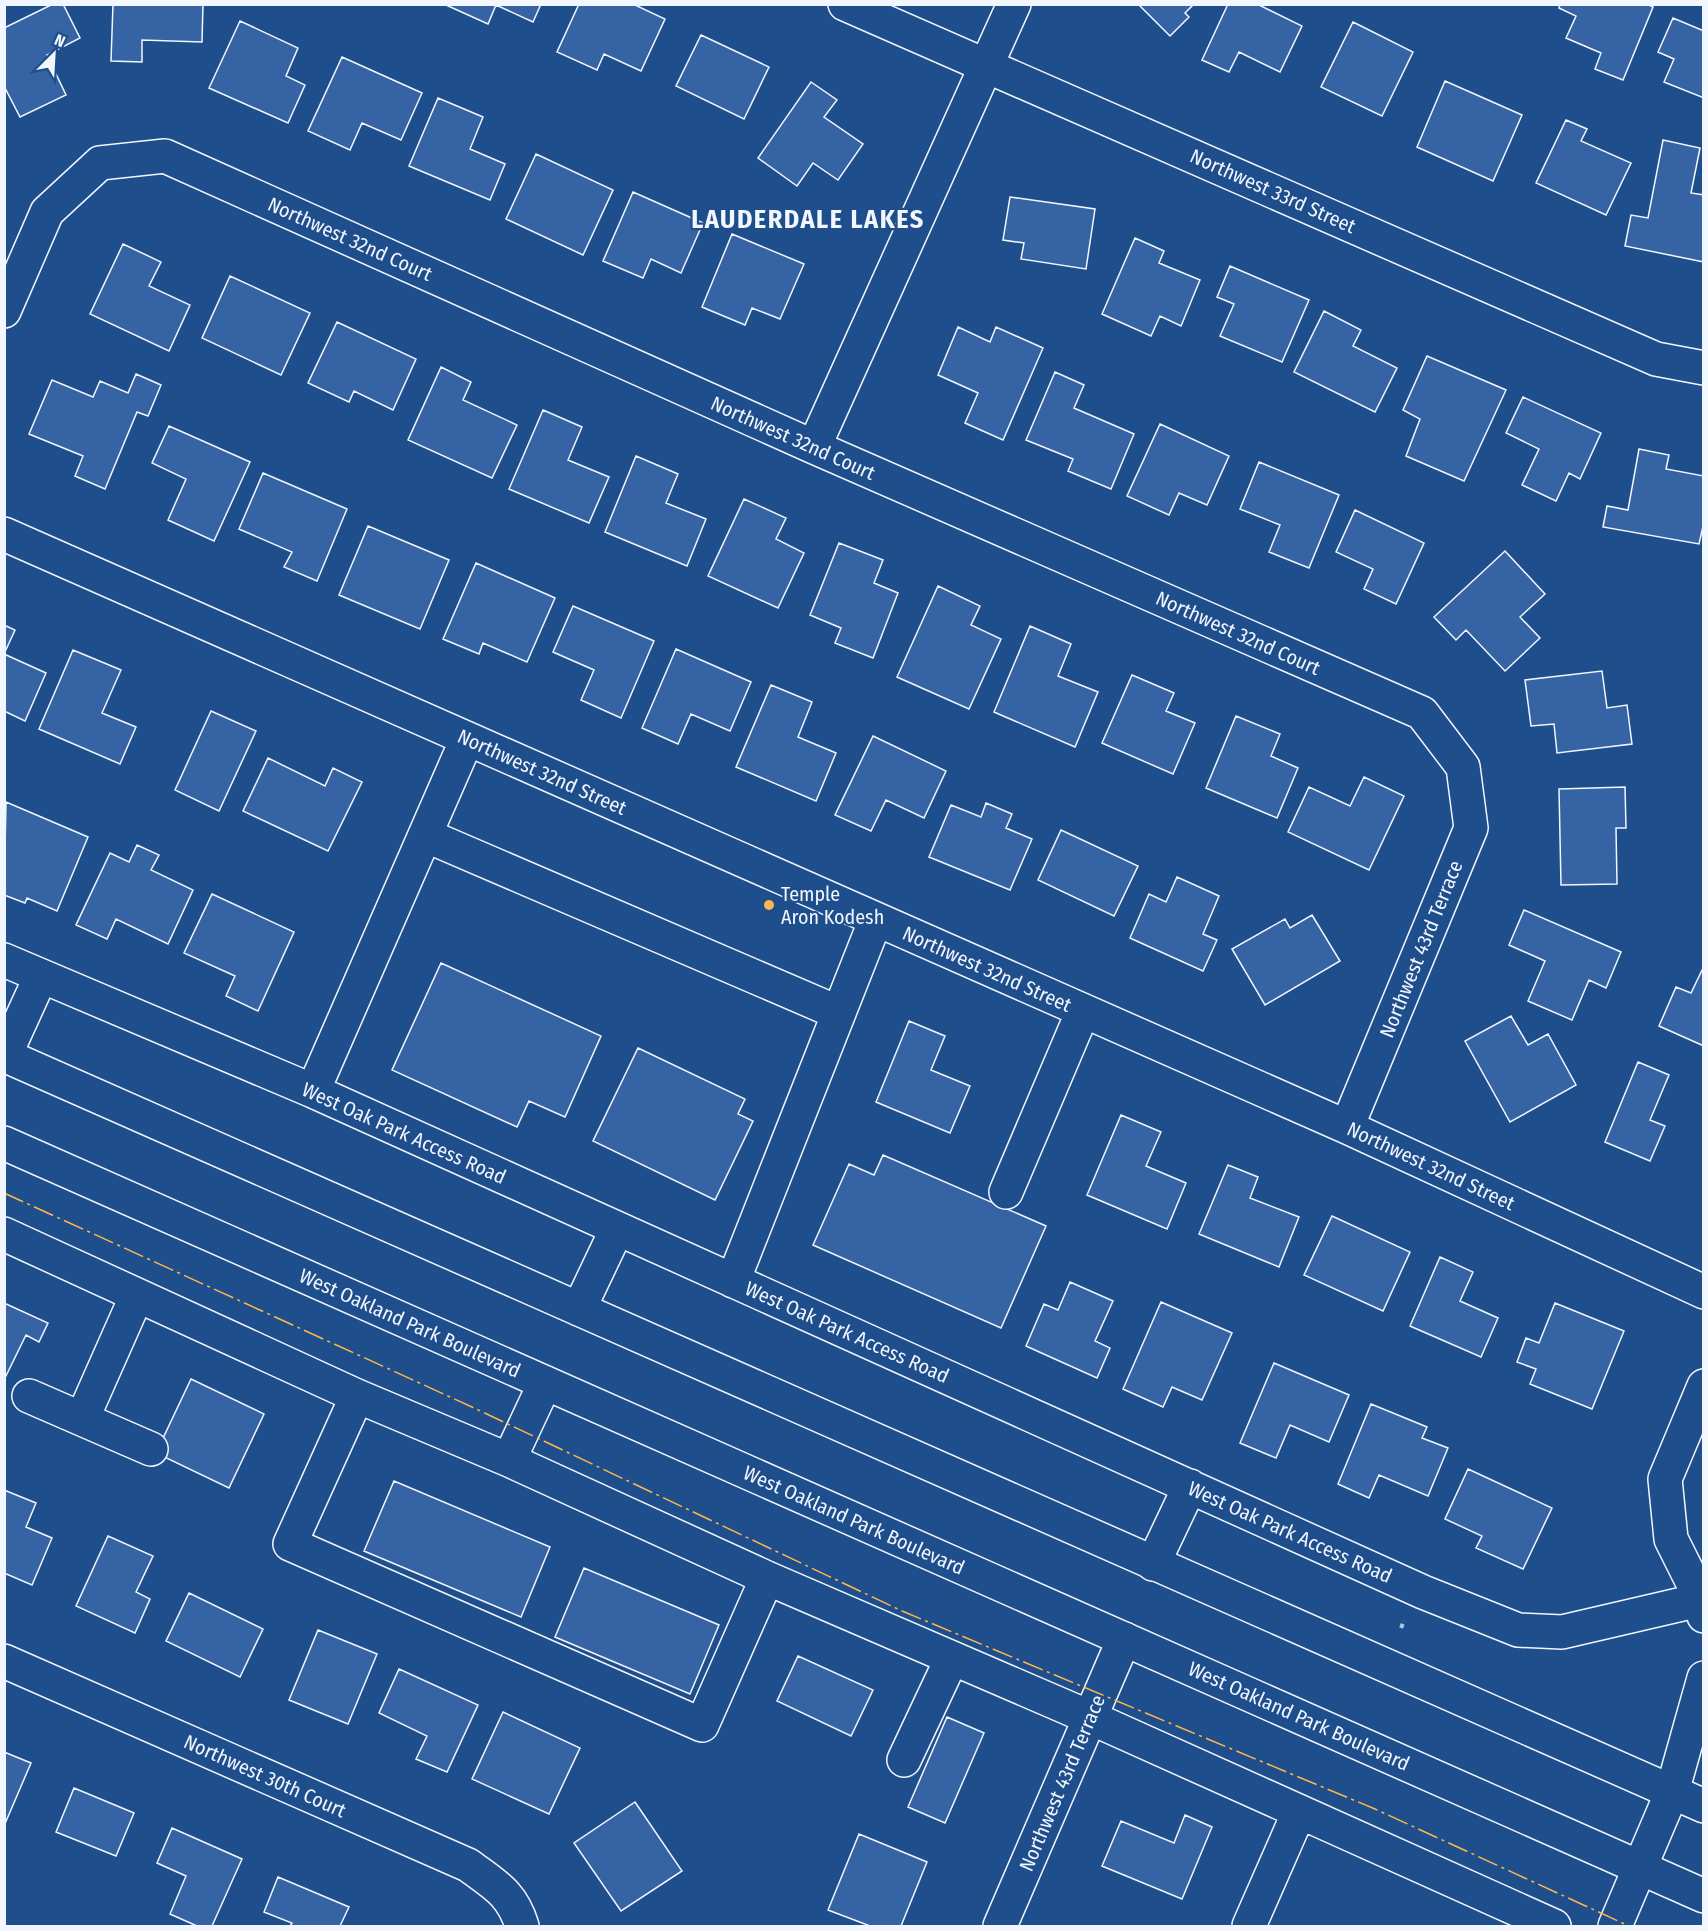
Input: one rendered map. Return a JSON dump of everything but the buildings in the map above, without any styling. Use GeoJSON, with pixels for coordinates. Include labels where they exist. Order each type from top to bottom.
{"type":"FeatureCollection","features":[{"type":"Feature","properties":{"kind":"street","name":"Northwest 33rd Street"},"geometry":{"type":"LineString","coordinates":[[845,4],[1656,359],[1704,368]]}},
{"type":"Feature","properties":{"kind":"street"},"geometry":{"type":"LineString","coordinates":[[814,447],[1014,4]]}},
{"type":"Feature","properties":{"kind":"street","name":"Northwest 32nd Court"},"geometry":{"type":"LineString","coordinates":[[4,311],[47,212],[100,163],[165,156],[814,447],[1422,713],[1463,767]]}},
{"type":"Feature","properties":{"kind":"street","name":"Northwest 32nd Street"},"geometry":{"type":"LineString","coordinates":[[4,534],[1347,1127],[1704,1292]]}},
{"type":"Feature","properties":{"kind":"street"},"geometry":{"type":"LineString","coordinates":[[313,1091],[467,739]]}},
{"type":"Feature","properties":{"kind":"street","name":"Northwest 43rd Terrace"},"geometry":{"type":"LineString","coordinates":[[1347,1127],[1471,828],[1463,767]]}},
{"type":"Feature","properties":{"kind":"street"},"geometry":{"type":"LineString","coordinates":[[425,835],[839,1013]]}},
{"type":"Feature","properties":{"kind":"street"},"geometry":{"type":"LineString","coordinates":[[733,1281],[876,920]]}},
{"type":"Feature","properties":{"kind":"street","name":"West Oak Park Access Road"},"geometry":{"type":"LineString","coordinates":[[4,960],[313,1091],[1413,1587],[1518,1630],[1562,1632],[1703,1605]]}},
{"type":"Feature","properties":{"kind":"street"},"geometry":{"type":"LineString","coordinates":[[41,976],[5,1055],[1704,1806]]}},
{"type":"Feature","properties":{"kind":"street"},"geometry":{"type":"LineString","coordinates":[[1006,1192],[1083,1011]]}},
{"type":"Feature","properties":{"kind":"street","name":"West Oakland Park Boulevard"},"geometry":{"type":"LineString","coordinates":[[4,1143],[1704,1896]]}},
{"type":"Feature","properties":{"kind":"street"},"geometry":{"type":"LineString","coordinates":[[579,1310],[618,1229]]}},
{"type":"Feature","properties":{"kind":"street"},"geometry":{"type":"LineString","coordinates":[[4,1234],[357,1396],[509,1460],[767,1578],[1089,1717],[1554,1926]]}},
{"type":"Feature","properties":{"kind":"street"},"geometry":{"type":"LineString","coordinates":[[83,1417],[137,1295]]}},
{"type":"Feature","properties":{"kind":"street"},"geometry":{"type":"LineString","coordinates":[[509,1460],[545,1383]]}},
{"type":"Feature","properties":{"kind":"street"},"geometry":{"type":"LineString","coordinates":[[1703,1605],[1671,1539],[1665,1479],[1704,1386]]}},
{"type":"Feature","properties":{"kind":"street"},"geometry":{"type":"LineString","coordinates":[[29,1396],[83,1417],[151,1449]]}},
{"type":"Feature","properties":{"kind":"street"},"geometry":{"type":"LineString","coordinates":[[357,1396],[290,1544],[702,1725],[767,1578]]}},
{"type":"Feature","properties":{"kind":"street"},"geometry":{"type":"LineString","coordinates":[[1153,1564],[1190,1486]]}},
{"type":"Feature","properties":{"kind":"street","name":"Northwest 43rd Terrace"},"geometry":{"type":"LineString","coordinates":[[1000,1926],[1124,1639]]}},
{"type":"Feature","properties":{"kind":"street"},"geometry":{"type":"LineString","coordinates":[[904,1760],[952,1658]]}},
{"type":"Feature","properties":{"kind":"street","name":"Northwest 30th Court"},"geometry":{"type":"LineString","coordinates":[[4,1661],[468,1865],[496,1885],[519,1916]]}},
{"type":"Feature","properties":{"kind":"street"},"geometry":{"type":"LineString","coordinates":[[1615,1926],[1672,1792],[1704,1678]]}},
{"type":"Feature","properties":{"kind":"street"},"geometry":{"type":"LineString","coordinates":[[1249,1926],[1299,1812]]}},
{"type":"Feature","properties":{"kind":"power"},"geometry":{"type":"LineString","coordinates":[[4,1193],[472,1407],[902,1611],[1375,1809],[1629,1926]]}},
{"type":"Feature","properties":{"kind":"place","name":"Temple Aron Kodesh"},"geometry":{"type":"Point","coordinates":[769,905]}},
{"type":"Feature","properties":{"kind":"district","name":"LAUDERDALE LAKES"},"geometry":{"type":"Point","coordinates":[808,219]}}]}
